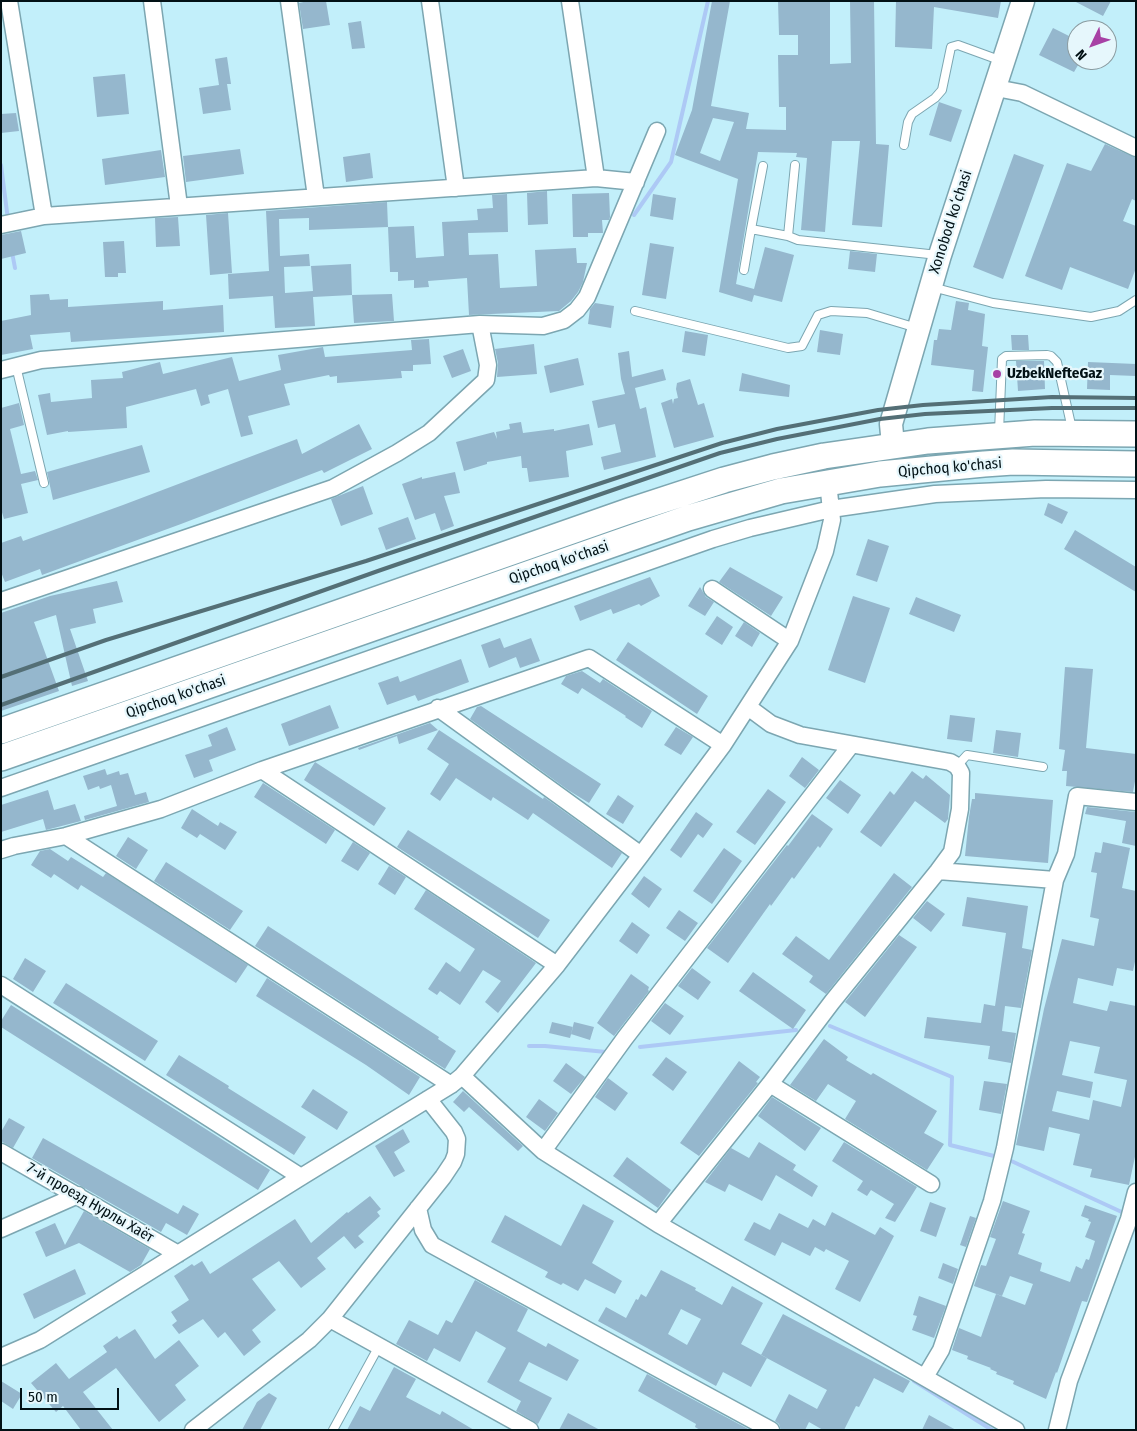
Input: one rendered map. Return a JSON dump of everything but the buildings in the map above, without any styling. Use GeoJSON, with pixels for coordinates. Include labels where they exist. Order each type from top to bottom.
{"type":"FeatureCollection","features":[{"type":"Feature","properties":{"kind":"main road","name":"Xonobod koʻchasi"},"geometry":{"type":"LineString","coordinates":[[893,445],[891,424],[930,286],[1024,1]]}},
{"type":"Feature","properties":{"kind":"main road","name":"Qipchoq ko'chasi"},"geometry":{"type":"LineString","coordinates":[[1,731],[675,496],[748,474],[824,456],[928,441],[1035,433],[1136,434]]}},
{"type":"Feature","properties":{"kind":"main road"},"geometry":{"type":"LineString","coordinates":[[893,445],[896,472]]}},
{"type":"Feature","properties":{"kind":"main road"},"geometry":{"type":"LineString","coordinates":[[824,456],[828,482]]}},
{"type":"Feature","properties":{"kind":"main road","name":"Qipchoq ko'chasi"},"geometry":{"type":"LineString","coordinates":[[1,758],[679,521],[781,491],[896,472],[1013,462],[1136,464]]}},
{"type":"Feature","properties":{"kind":"street"},"geometry":{"type":"LineString","coordinates":[[9,1],[44,216]]}},
{"type":"Feature","properties":{"kind":"street"},"geometry":{"type":"LineString","coordinates":[[152,1],[179,206]]}},
{"type":"Feature","properties":{"kind":"street"},"geometry":{"type":"LineString","coordinates":[[289,1],[316,197]]}},
{"type":"Feature","properties":{"kind":"street"},"geometry":{"type":"LineString","coordinates":[[430,1],[456,188]]}},
{"type":"Feature","properties":{"kind":"street"},"geometry":{"type":"LineString","coordinates":[[570,1],[596,178]]}},
{"type":"Feature","properties":{"kind":"street"},"geometry":{"type":"LineString","coordinates":[[996,88],[1022,93],[1136,148]]}},
{"type":"Feature","properties":{"kind":"street"},"geometry":{"type":"LineString","coordinates":[[8,368],[41,360],[480,324],[543,326],[564,320],[577,310],[587,297],[657,131]]}},
{"type":"Feature","properties":{"kind":"street"},"geometry":{"type":"LineString","coordinates":[[1,225],[44,216],[179,206],[596,178],[636,182]]}},
{"type":"Feature","properties":{"kind":"street"},"geometry":{"type":"LineString","coordinates":[[1,602],[333,488],[397,454],[429,433],[486,380],[488,365],[480,324]]}},
{"type":"Feature","properties":{"kind":"street"},"geometry":{"type":"LineString","coordinates":[[1,1356],[40,1340],[457,1081],[557,965],[641,855],[723,745],[790,641],[825,551],[832,520],[828,482]]}},
{"type":"Feature","properties":{"kind":"street"},"geometry":{"type":"LineString","coordinates":[[1,788],[713,538],[786,518],[832,509],[934,494],[1046,489],[1136,490]]}},
{"type":"Feature","properties":{"kind":"street"},"geometry":{"type":"LineString","coordinates":[[712,590],[790,641]]}},
{"type":"Feature","properties":{"kind":"street"},"geometry":{"type":"LineString","coordinates":[[1,850],[66,836],[161,809],[262,770],[438,708],[589,658],[723,745]]}},
{"type":"Feature","properties":{"kind":"street"},"geometry":{"type":"LineString","coordinates":[[658,1224],[952,852],[960,809],[961,773],[957,766],[950,762],[800,735],[771,724],[748,707]]}},
{"type":"Feature","properties":{"kind":"street"},"geometry":{"type":"LineString","coordinates":[[438,708],[641,855]]}},
{"type":"Feature","properties":{"kind":"street"},"geometry":{"type":"LineString","coordinates":[[543,1151],[625,1038],[851,745]]}},
{"type":"Feature","properties":{"kind":"street"},"geometry":{"type":"LineString","coordinates":[[262,770],[557,965]]}},
{"type":"Feature","properties":{"kind":"street"},"geometry":{"type":"LineString","coordinates":[[925,1377],[941,1350],[992,1201],[1003,1158],[1056,880],[1066,854],[1077,796],[1136,802]]}},
{"type":"Feature","properties":{"kind":"street"},"geometry":{"type":"LineString","coordinates":[[66,836],[457,1081],[543,1151],[658,1224],[1016,1430]]}},
{"type":"Feature","properties":{"kind":"street"},"geometry":{"type":"LineString","coordinates":[[938,871],[1056,880]]}},
{"type":"Feature","properties":{"kind":"street"},"geometry":{"type":"LineString","coordinates":[[1,985],[301,1177]]}},
{"type":"Feature","properties":{"kind":"street"},"geometry":{"type":"LineString","coordinates":[[770,1084],[931,1184]]}},
{"type":"Feature","properties":{"kind":"street"},"geometry":{"type":"LineString","coordinates":[[192,1430],[309,1340],[330,1319],[453,1162],[458,1145],[454,1132],[428,1099]]}},
{"type":"Feature","properties":{"kind":"street","name":"7-й проезд Нурлы Хаёт"},"geometry":{"type":"LineString","coordinates":[[1,1152],[178,1254]]}},
{"type":"Feature","properties":{"kind":"street"},"geometry":{"type":"LineString","coordinates":[[1057,1430],[1069,1381],[1130,1214],[1136,1192]]}},
{"type":"Feature","properties":{"kind":"street"},"geometry":{"type":"LineString","coordinates":[[1,1229],[78,1195]]}},
{"type":"Feature","properties":{"kind":"street"},"geometry":{"type":"LineString","coordinates":[[418,1208],[422,1230],[432,1244],[772,1430]]}},
{"type":"Feature","properties":{"kind":"street"},"geometry":{"type":"LineString","coordinates":[[330,1319],[530,1430]]}},
{"type":"Feature","properties":{"kind":"lane"},"geometry":{"type":"LineString","coordinates":[[904,145],[908,122],[912,114],[935,98],[942,90],[951,47],[958,46],[1004,62]]}},
{"type":"Feature","properties":{"kind":"lane"},"geometry":{"type":"LineString","coordinates":[[788,236],[795,165]]}},
{"type":"Feature","properties":{"kind":"lane"},"geometry":{"type":"LineString","coordinates":[[744,270],[763,166]]}},
{"type":"Feature","properties":{"kind":"lane"},"geometry":{"type":"LineString","coordinates":[[751,229],[788,236],[798,240],[940,255]]}},
{"type":"Feature","properties":{"kind":"lane"},"geometry":{"type":"LineString","coordinates":[[930,286],[994,303],[1091,317],[1119,311],[1136,300]]}},
{"type":"Feature","properties":{"kind":"lane"},"geometry":{"type":"LineString","coordinates":[[635,310],[788,348],[802,346],[818,315],[831,311],[867,313],[918,328]]}},
{"type":"Feature","properties":{"kind":"lane"},"geometry":{"type":"LineString","coordinates":[[999,436],[1002,359],[1006,356],[1052,356],[1057,362],[1073,434]]}},
{"type":"Feature","properties":{"kind":"lane"},"geometry":{"type":"LineString","coordinates":[[8,368],[44,483]]}},
{"type":"Feature","properties":{"kind":"lane"},"geometry":{"type":"LineString","coordinates":[[957,766],[967,755],[1043,767]]}},
{"type":"Feature","properties":{"kind":"lane"},"geometry":{"type":"LineString","coordinates":[[333,1430],[380,1346]]}},
{"type":"Feature","properties":{"kind":"waterway"},"geometry":{"type":"LineString","coordinates":[[634,215],[671,162],[708,1]]}},
{"type":"Feature","properties":{"kind":"waterway"},"geometry":{"type":"LineString","coordinates":[[1,165],[8,220]]}},
{"type":"Feature","properties":{"kind":"waterway"},"geometry":{"type":"LineString","coordinates":[[12,252],[15,268]]}},
{"type":"Feature","properties":{"kind":"waterway"},"geometry":{"type":"LineString","coordinates":[[830,1026],[952,1077],[950,1145],[998,1157]]}},
{"type":"Feature","properties":{"kind":"waterway"},"geometry":{"type":"LineString","coordinates":[[640,1047],[796,1030]]}},
{"type":"Feature","properties":{"kind":"waterway"},"geometry":{"type":"LineString","coordinates":[[529,1046],[606,1052]]}},
{"type":"Feature","properties":{"kind":"waterway"},"geometry":{"type":"LineString","coordinates":[[1007,1159],[1126,1214]]}},
{"type":"Feature","properties":{"kind":"waterway"},"geometry":{"type":"LineString","coordinates":[[914,1381],[992,1430]]}},
{"type":"Feature","properties":{"kind":"railway"},"geometry":{"type":"LineString","coordinates":[[1,677],[106,640],[366,561],[722,443],[777,429],[878,410],[923,405],[1052,397],[1136,398]]}},
{"type":"Feature","properties":{"kind":"railway"},"geometry":{"type":"LineString","coordinates":[[1,705],[378,571],[720,453],[777,439],[880,419],[925,414],[1052,408],[1136,408]]}},
{"type":"Feature","properties":{"kind":"place","name":"UzbekNefteGaz"},"geometry":{"type":"Point","coordinates":[997,374]}}]}
